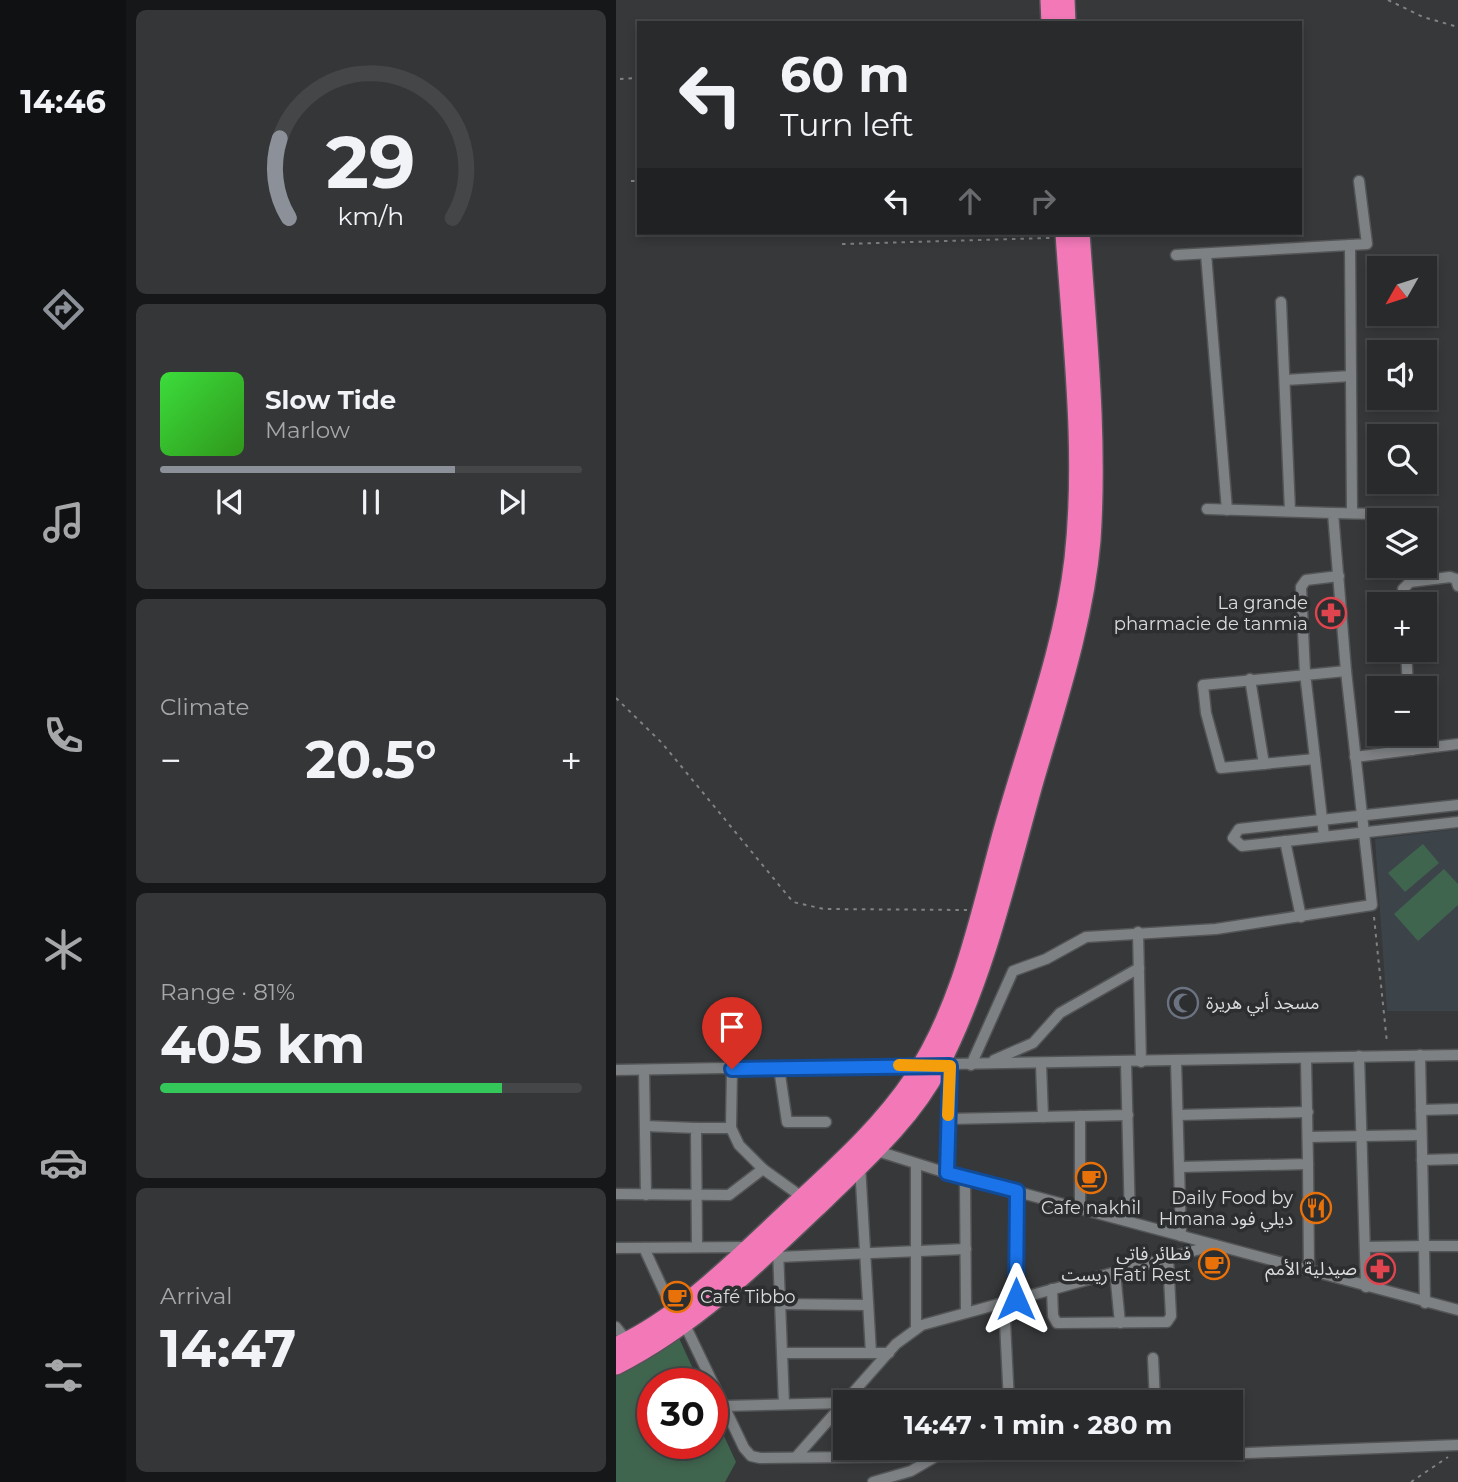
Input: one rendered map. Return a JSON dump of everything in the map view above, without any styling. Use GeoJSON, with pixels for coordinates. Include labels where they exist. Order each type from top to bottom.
{"type":"FeatureCollection","features":[{"type":"Feature","properties":{"kind":"highway"},"geometry":{"type":"LineString","coordinates":[[1050,0],[1051,21]]}},
{"type":"Feature","properties":{"kind":"highway"},"geometry":{"type":"LineString","coordinates":[[1065,0],[1066,21]]}},
{"type":"Feature","properties":{"kind":"highway"},"geometry":{"type":"LineString","coordinates":[[937,1065],[1059,636],[1074,560],[1077,439],[1070,235]]}},
{"type":"Feature","properties":{"kind":"highway"},"geometry":{"type":"LineString","coordinates":[[620,1339],[678,1317],[802,1197],[868,1147],[919,1099],[976,979],[1007,883],[1077,633],[1087,574],[1093,447],[1070,235]]}},
{"type":"Feature","properties":{"kind":"highway"},"geometry":{"type":"LineString","coordinates":[[616,1365],[678,1317],[778,1250],[860,1165],[868,1147]]}},
{"type":"Feature","properties":{"kind":"street"},"geometry":{"type":"LineString","coordinates":[[1176,256],[1367,244],[1359,181]]}},
{"type":"Feature","properties":{"kind":"street"},"geometry":{"type":"LineString","coordinates":[[1350,245],[1352,513]]}},
{"type":"Feature","properties":{"kind":"street"},"geometry":{"type":"LineString","coordinates":[[1206,254],[1227,510]]}},
{"type":"Feature","properties":{"kind":"street"},"geometry":{"type":"LineString","coordinates":[[1281,302],[1290,511]]}},
{"type":"Feature","properties":{"kind":"street"},"geometry":{"type":"LineString","coordinates":[[1285,380],[1351,376]]}},
{"type":"Feature","properties":{"kind":"street"},"geometry":{"type":"LineString","coordinates":[[1207,509],[1367,514]]}},
{"type":"Feature","properties":{"kind":"street"},"geometry":{"type":"LineString","coordinates":[[971,1065],[1006,980],[1016,969],[1046,959],[1086,937],[1216,929],[1372,905],[1346,671],[1333,513]]}},
{"type":"Feature","properties":{"kind":"street"},"geometry":{"type":"LineString","coordinates":[[1324,836],[1305,673],[1301,584],[1319,577],[1339,576]]}},
{"type":"Feature","properties":{"kind":"street"},"geometry":{"type":"LineString","coordinates":[[1403,592],[1410,582],[1450,577],[1456,579],[1458,586]]}},
{"type":"Feature","properties":{"kind":"street"},"geometry":{"type":"LineString","coordinates":[[1315,759],[1221,768],[1201,690],[1206,684],[1346,671]]}},
{"type":"Feature","properties":{"kind":"street"},"geometry":{"type":"LineString","coordinates":[[1250,679],[1264,764]]}},
{"type":"Feature","properties":{"kind":"street"},"geometry":{"type":"LineString","coordinates":[[1355,757],[1458,744]]}},
{"type":"Feature","properties":{"kind":"street"},"geometry":{"type":"LineString","coordinates":[[1412,746],[1412,750]]}},
{"type":"Feature","properties":{"kind":"street"},"geometry":{"type":"LineString","coordinates":[[1458,804],[1240,829],[1233,835],[1240,846],[1458,822]]}},
{"type":"Feature","properties":{"kind":"street"},"geometry":{"type":"LineString","coordinates":[[1285,841],[1301,917]]}},
{"type":"Feature","properties":{"kind":"street"},"geometry":{"type":"LineString","coordinates":[[1138,932],[1141,1062]]}},
{"type":"Feature","properties":{"kind":"street"},"geometry":{"type":"LineString","coordinates":[[988,1063],[1033,1043],[1060,1013],[1139,968]]}},
{"type":"Feature","properties":{"kind":"street"},"geometry":{"type":"LineString","coordinates":[[1420,1055],[1425,1303]]}},
{"type":"Feature","properties":{"kind":"street"},"geometry":{"type":"LineString","coordinates":[[616,1070],[1458,1055]]}},
{"type":"Feature","properties":{"kind":"street"},"geometry":{"type":"LineString","coordinates":[[1359,1056],[1366,1287]]}},
{"type":"Feature","properties":{"kind":"street"},"geometry":{"type":"LineString","coordinates":[[1306,1059],[1309,1271]]}},
{"type":"Feature","properties":{"kind":"street"},"geometry":{"type":"LineString","coordinates":[[1176,1061],[1181,1236]]}},
{"type":"Feature","properties":{"kind":"street"},"geometry":{"type":"LineString","coordinates":[[1126,1062],[1130,1221]]}},
{"type":"Feature","properties":{"kind":"street"},"geometry":{"type":"LineString","coordinates":[[1041,1064],[1043,1117]]}},
{"type":"Feature","properties":{"kind":"street"},"geometry":{"type":"LineString","coordinates":[[937,1065],[947,1118],[947,1173]]}},
{"type":"Feature","properties":{"kind":"street"},"geometry":{"type":"LineString","coordinates":[[779,1068],[787,1122],[826,1122]]}},
{"type":"Feature","properties":{"kind":"street"},"geometry":{"type":"LineString","coordinates":[[644,1069],[646,1195]]}},
{"type":"Feature","properties":{"kind":"street"},"geometry":{"type":"LineString","coordinates":[[732,1069],[731,1128],[739,1145],[763,1169],[802,1197]]}},
{"type":"Feature","properties":{"kind":"street"},"geometry":{"type":"LineString","coordinates":[[1421,1110],[1458,1109]]}},
{"type":"Feature","properties":{"kind":"street"},"geometry":{"type":"LineString","coordinates":[[1178,1115],[1307,1112]]}},
{"type":"Feature","properties":{"kind":"street"},"geometry":{"type":"LineString","coordinates":[[947,1118],[1128,1115]]}},
{"type":"Feature","properties":{"kind":"street"},"geometry":{"type":"LineString","coordinates":[[1080,1116],[1080,1208]]}},
{"type":"Feature","properties":{"kind":"street"},"geometry":{"type":"LineString","coordinates":[[645,1126],[731,1128]]}},
{"type":"Feature","properties":{"kind":"street"},"geometry":{"type":"LineString","coordinates":[[696,1128],[697,1246]]}},
{"type":"Feature","properties":{"kind":"street"},"geometry":{"type":"LineString","coordinates":[[1308,1137],[1421,1135]]}},
{"type":"Feature","properties":{"kind":"street"},"geometry":{"type":"LineString","coordinates":[[868,1147],[965,1178],[1458,1310]]}},
{"type":"Feature","properties":{"kind":"street"},"geometry":{"type":"LineString","coordinates":[[1422,1160],[1458,1159]]}},
{"type":"Feature","properties":{"kind":"street"},"geometry":{"type":"LineString","coordinates":[[916,1164],[916,1328]]}},
{"type":"Feature","properties":{"kind":"street"},"geometry":{"type":"LineString","coordinates":[[1180,1167],[1308,1164]]}},
{"type":"Feature","properties":{"kind":"street"},"geometry":{"type":"LineString","coordinates":[[860,1165],[871,1353]]}},
{"type":"Feature","properties":{"kind":"street"},"geometry":{"type":"LineString","coordinates":[[616,1194],[729,1195],[763,1169]]}},
{"type":"Feature","properties":{"kind":"street"},"geometry":{"type":"LineString","coordinates":[[965,1178],[966,1312]]}},
{"type":"Feature","properties":{"kind":"street"},"geometry":{"type":"LineString","coordinates":[[1016,1299],[1017,1191]]}},
{"type":"Feature","properties":{"kind":"street"},"geometry":{"type":"LineString","coordinates":[[855,1390],[916,1328],[1215,1245]]}},
{"type":"Feature","properties":{"kind":"street"},"geometry":{"type":"LineString","coordinates":[[1365,1247],[1458,1246]]}},
{"type":"Feature","properties":{"kind":"street"},"geometry":{"type":"LineString","coordinates":[[616,1248],[750,1247]]}},
{"type":"Feature","properties":{"kind":"street"},"geometry":{"type":"LineString","coordinates":[[644,1248],[704,1368]]}},
{"type":"Feature","properties":{"kind":"street"},"geometry":{"type":"LineString","coordinates":[[785,1404],[778,1250],[866,1252],[966,1249]]}},
{"type":"Feature","properties":{"kind":"street"},"geometry":{"type":"LineString","coordinates":[[1052,1289],[1053,1315],[1057,1323],[1169,1321],[1168,1258]]}},
{"type":"Feature","properties":{"kind":"street"},"geometry":{"type":"LineString","coordinates":[[1115,1272],[1120,1323]]}},
{"type":"Feature","properties":{"kind":"street"},"geometry":{"type":"LineString","coordinates":[[1004,1302],[1008,1390]]}},
{"type":"Feature","properties":{"kind":"street"},"geometry":{"type":"LineString","coordinates":[[780,1304],[869,1305]]}},
{"type":"Feature","properties":{"kind":"street"},"geometry":{"type":"LineString","coordinates":[[783,1353],[889,1353]]}},
{"type":"Feature","properties":{"kind":"street"},"geometry":{"type":"LineString","coordinates":[[1153,1358],[1154,1390]]}},
{"type":"Feature","properties":{"kind":"street"},"geometry":{"type":"LineString","coordinates":[[728,1406],[833,1402]]}},
{"type":"Feature","properties":{"kind":"street"},"geometry":{"type":"LineString","coordinates":[[728,1413],[751,1456],[833,1457]]}},
{"type":"Feature","properties":{"kind":"street"},"geometry":{"type":"LineString","coordinates":[[796,1457],[833,1415]]}},
{"type":"Feature","properties":{"kind":"street"},"geometry":{"type":"LineString","coordinates":[[1243,1449],[1458,1445]]}},
{"type":"Feature","properties":{"kind":"street"},"geometry":{"type":"LineString","coordinates":[[873,1482],[904,1474],[930,1460]]}},
{"type":"Feature","properties":{"kind":"path"},"geometry":{"type":"LineString","coordinates":[[1388,0],[1423,17],[1458,27]]}},
{"type":"Feature","properties":{"kind":"path"},"geometry":{"type":"LineString","coordinates":[[620,79],[637,78]]}},
{"type":"Feature","properties":{"kind":"path"},"geometry":{"type":"LineString","coordinates":[[631,181],[637,181]]}},
{"type":"Feature","properties":{"kind":"path"},"geometry":{"type":"LineString","coordinates":[[842,244],[1047,235]]}},
{"type":"Feature","properties":{"kind":"path"},"geometry":{"type":"LineString","coordinates":[[616,698],[662,743],[793,902],[824,909],[982,910]]}},
{"type":"Feature","properties":{"kind":"path"},"geometry":{"type":"LineString","coordinates":[[1372,905],[1388,1055]]}},
{"type":"Feature","properties":{"kind":"path"},"geometry":{"type":"LineString","coordinates":[[1411,1482],[1458,1451]]}},
{"type":"Feature","properties":{"kind":"shaded area"},"geometry":{"type":"Polygon","coordinates":[[[1458,829],[1458,1011],[1387,1011],[1375,839],[1458,829]]]}},
{"type":"Feature","properties":{"kind":"green space"},"geometry":{"type":"Polygon","coordinates":[[[1423,844],[1439,863],[1405,892],[1388,873],[1423,844]]]}},
{"type":"Feature","properties":{"kind":"green space"},"geometry":{"type":"Polygon","coordinates":[[[1444,869],[1458,884],[1458,905],[1418,941],[1394,914],[1444,869]]]}},
{"type":"Feature","properties":{"kind":"green space"},"geometry":{"type":"Polygon","coordinates":[[[678,1336],[693,1368],[637,1368],[637,1459],[728,1459],[728,1445],[736,1462],[725,1482],[616,1482],[616,1368],[678,1336]]]}},
{"type":"Feature","properties":{"kind":"slow traffic"},"geometry":{"type":"LineString","coordinates":[[899,1065],[950,1066],[948,1115]]}},
{"type":"Feature","properties":{"kind":"place","name":"La grande pharmacie de tanmia"},"geometry":{"type":"Point","coordinates":[1331,613]}},
{"type":"Feature","properties":{"kind":"place","name":"مسجد أبي هريرة"},"geometry":{"type":"Point","coordinates":[1183,1003]}},
{"type":"Feature","properties":{"kind":"place","name":"Cafe nakhil"},"geometry":{"type":"Point","coordinates":[1091,1178]}},
{"type":"Feature","properties":{"kind":"place","name":"Daily Food by Hmana ديلي فود"},"geometry":{"type":"Point","coordinates":[1316,1208]}},
{"type":"Feature","properties":{"kind":"place","name":"فطائر فاتي ريست Fati Rest"},"geometry":{"type":"Point","coordinates":[1214,1264]}},
{"type":"Feature","properties":{"kind":"place","name":"صيدلية الأمم"},"geometry":{"type":"Point","coordinates":[1380,1269]}},
{"type":"Feature","properties":{"kind":"place","name":"Café Tibbo"},"geometry":{"type":"Point","coordinates":[677,1297]}},
{"type":"Feature","properties":{"kind":"route"},"geometry":{"type":"LineString","coordinates":[[732,1069],[922,1064],[950,1066],[947,1173],[1017,1191],[1016,1299]]}}]}
